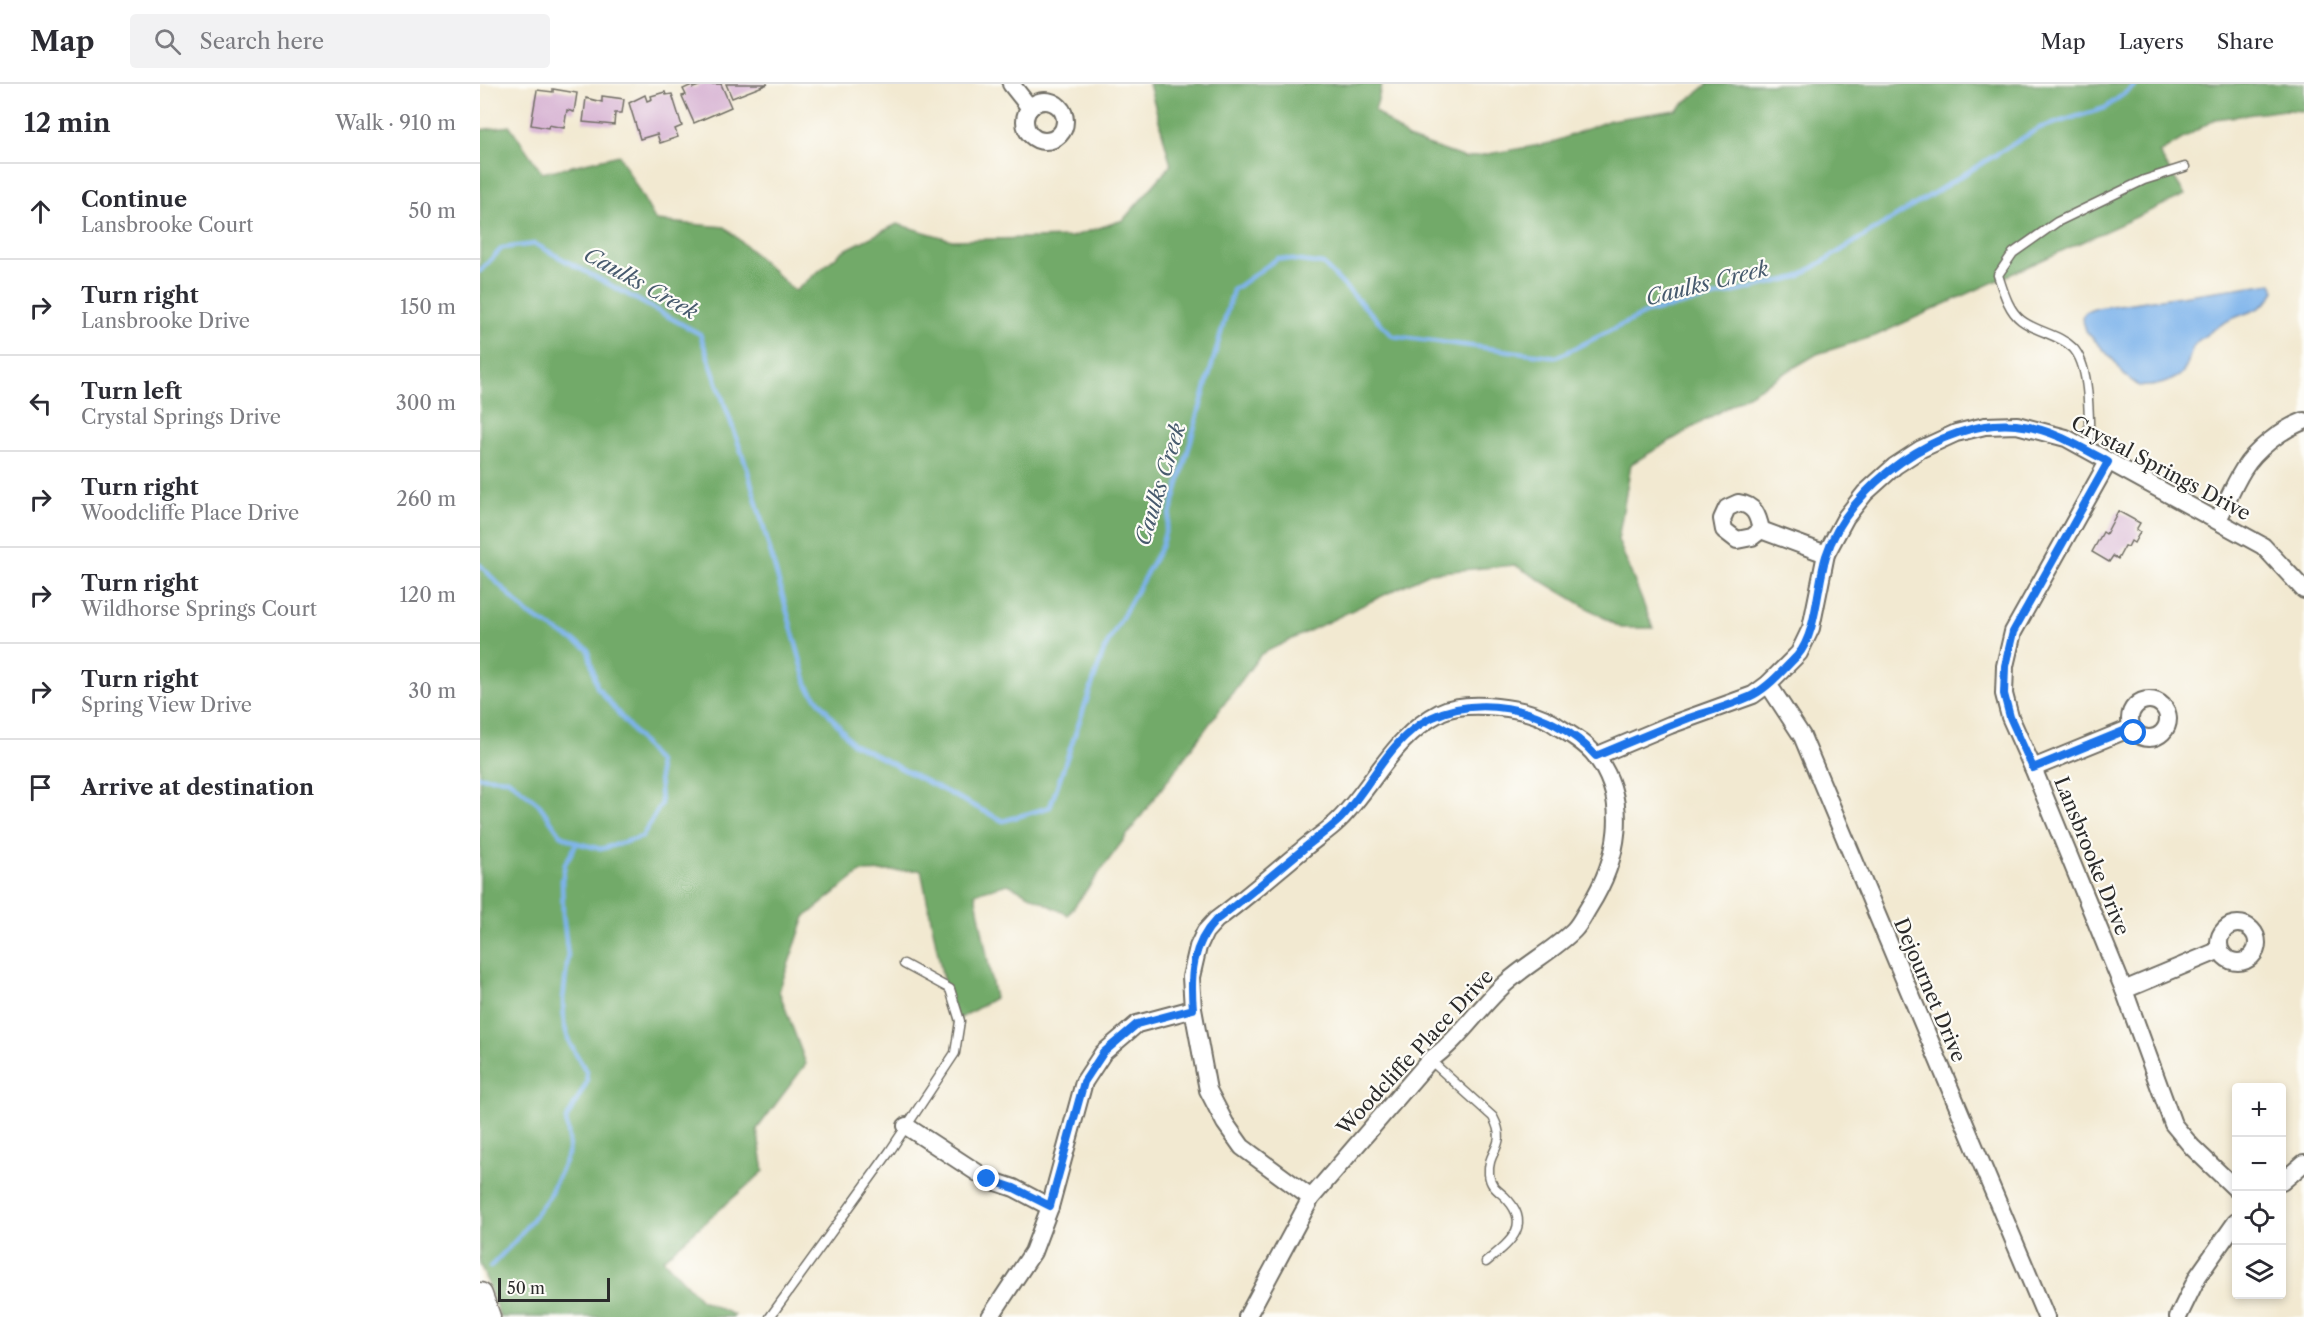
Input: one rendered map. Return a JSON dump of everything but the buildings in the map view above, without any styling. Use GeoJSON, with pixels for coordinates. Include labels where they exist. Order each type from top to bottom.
{"type":"FeatureCollection","features":[{"type":"Feature","properties":{"kind":"main road"},"geometry":{"type":"LineString","coordinates":[[480,1295],[488,1317]]}},
{"type":"Feature","properties":{"kind":"street"},"geometry":{"type":"LineString","coordinates":[[1011,84],[1030,108]]}},
{"type":"Feature","properties":{"kind":"street"},"geometry":{"type":"LineString","coordinates":[[2218,520],[2244,468],[2279,435],[2304,421]]}},
{"type":"Feature","properties":{"kind":"street","name":"Crystal Springs Drive"},"geometry":{"type":"LineString","coordinates":[[1596,756],[1670,725],[1754,694],[1768,684],[1799,653],[1811,628],[1826,554],[1846,517],[1865,493],[1894,466],[1921,449],[1956,433],[1985,426],[2016,425],[2066,438],[2263,546],[2304,590]]}},
{"type":"Feature","properties":{"kind":"street","name":"Lansbrooke Drive"},"geometry":{"type":"LineString","coordinates":[[2108,462],[2013,632],[2005,666],[2004,694],[2010,717],[2124,990],[2173,1124],[2232,1185]]}},
{"type":"Feature","properties":{"kind":"street"},"geometry":{"type":"LineString","coordinates":[[1761,530],[1826,554]]}},
{"type":"Feature","properties":{"kind":"street","name":"Dejournet Drive"},"geometry":{"type":"LineString","coordinates":[[1768,684],[1802,736],[2046,1317]]}},
{"type":"Feature","properties":{"kind":"street","name":"Woodcliffe Place Drive"},"geometry":{"type":"LineString","coordinates":[[1247,1317],[1311,1198],[1430,1060],[1445,1050],[1483,1004],[1508,981],[1575,929],[1609,869],[1616,832],[1617,806],[1611,786],[1596,756],[1589,748],[1546,719],[1523,711],[1484,706],[1463,707],[1443,711],[1411,730],[1338,821],[1216,920],[1205,932],[1198,947],[1191,977],[1193,1009],[1208,1090],[1225,1123],[1242,1147],[1311,1198]]}},
{"type":"Feature","properties":{"kind":"street"},"geometry":{"type":"LineString","coordinates":[[2033,768],[2131,728]]}},
{"type":"Feature","properties":{"kind":"street"},"geometry":{"type":"LineString","coordinates":[[2124,990],[2220,950]]}},
{"type":"Feature","properties":{"kind":"street"},"geometry":{"type":"LineString","coordinates":[[990,1317],[1034,1252],[1050,1206],[1084,1082],[1103,1053],[1137,1024],[1193,1009]]}},
{"type":"Feature","properties":{"kind":"street"},"geometry":{"type":"LineString","coordinates":[[906,1126],[987,1179],[1014,1188],[1050,1206]]}},
{"type":"Feature","properties":{"kind":"street"},"geometry":{"type":"LineString","coordinates":[[2286,1179],[2304,1163]]}},
{"type":"Feature","properties":{"kind":"street"},"geometry":{"type":"LineString","coordinates":[[2178,1317],[2198,1276],[2232,1228]]}},
{"type":"Feature","properties":{"kind":"lane"},"geometry":{"type":"LineString","coordinates":[[2090,452],[2083,365],[2074,348],[2051,334],[2020,320],[2008,302],[1998,275],[2013,253],[2057,222],[2144,180],[2185,167]]}},
{"type":"Feature","properties":{"kind":"lane"},"geometry":{"type":"LineString","coordinates":[[770,1317],[955,1053],[960,1022],[950,989],[904,964]]}},
{"type":"Feature","properties":{"kind":"lane"},"geometry":{"type":"LineString","coordinates":[[1430,1060],[1493,1117],[1499,1127],[1500,1140],[1489,1172],[1491,1185],[1515,1207],[1519,1224],[1512,1240],[1486,1262]]}},
{"type":"Feature","properties":{"kind":"green space"},"geometry":{"type":"Polygon","coordinates":[[[1149,84],[1382,84],[1375,111],[1408,138],[1465,158],[1551,143],[1610,120],[1676,110],[1708,84],[2304,84],[2304,111],[2285,110],[2215,119],[2159,153],[2185,195],[1875,336],[1817,354],[1631,464],[1618,540],[1653,628],[1621,628],[1515,565],[1430,573],[1261,654],[1068,915],[1008,884],[975,893],[995,998],[952,1023],[921,870],[861,872],[805,917],[779,991],[806,1064],[757,1129],[764,1171],[663,1259],[701,1300],[734,1315],[733,1317],[500,1317],[480,1263],[480,130],[510,126],[542,173],[619,155],[656,221],[725,227],[795,291],[843,251],[897,224],[952,240],[1071,237],[1123,220],[1171,165],[1149,84]]]}},
{"type":"Feature","properties":{"kind":"water"},"geometry":{"type":"Polygon","coordinates":[[[2272,283],[2275,291],[2267,302],[2258,309],[2225,322],[2199,340],[2192,348],[2183,373],[2169,381],[2154,385],[2139,386],[2124,375],[2086,331],[2082,317],[2086,312],[2097,308],[2272,283]]]}},
{"type":"Feature","properties":{"kind":"waterway","name":"Caulks Creek"},"geometry":{"type":"LineString","coordinates":[[480,271],[502,248],[535,244],[700,334],[747,468],[808,687],[852,743],[1003,821],[1050,807],[1104,650],[1161,547],[1233,290],[1278,258],[1323,264],[1393,336],[1557,357],[1646,313],[1798,277],[2039,128],[2105,108],[2137,84]]}},
{"type":"Feature","properties":{"kind":"waterway","name":"Caulks Creek"},"geometry":{"type":"LineString","coordinates":[[480,565],[528,614],[588,649],[597,687],[658,762],[661,804],[642,837],[601,849],[577,843],[561,835],[538,803],[508,779],[480,777]]}},
{"type":"Feature","properties":{"kind":"waterway"},"geometry":{"type":"LineString","coordinates":[[490,1267],[516,1240],[548,1198],[568,1154],[569,1139],[566,1120],[587,1082],[586,1071],[569,1042],[564,1024],[563,999],[568,957],[562,880],[565,864],[577,843]]}},
{"type":"Feature","properties":{"kind":"route"},"geometry":{"type":"LineString","coordinates":[[987,1179],[1014,1188],[1050,1206],[1084,1082],[1103,1053],[1137,1024],[1193,1009],[1191,977],[1198,947],[1205,932],[1216,920],[1338,821],[1411,730],[1443,711],[1463,707],[1484,706],[1523,711],[1546,719],[1589,748],[1596,756],[1670,725],[1754,694],[1768,684],[1799,653],[1811,628],[1826,554],[1846,517],[1865,493],[1894,466],[1921,449],[1956,433],[1985,426],[2016,425],[2066,438],[2108,462],[2013,632],[2005,666],[2004,694],[2010,717],[2033,768],[2131,728],[2134,733]]}}]}
